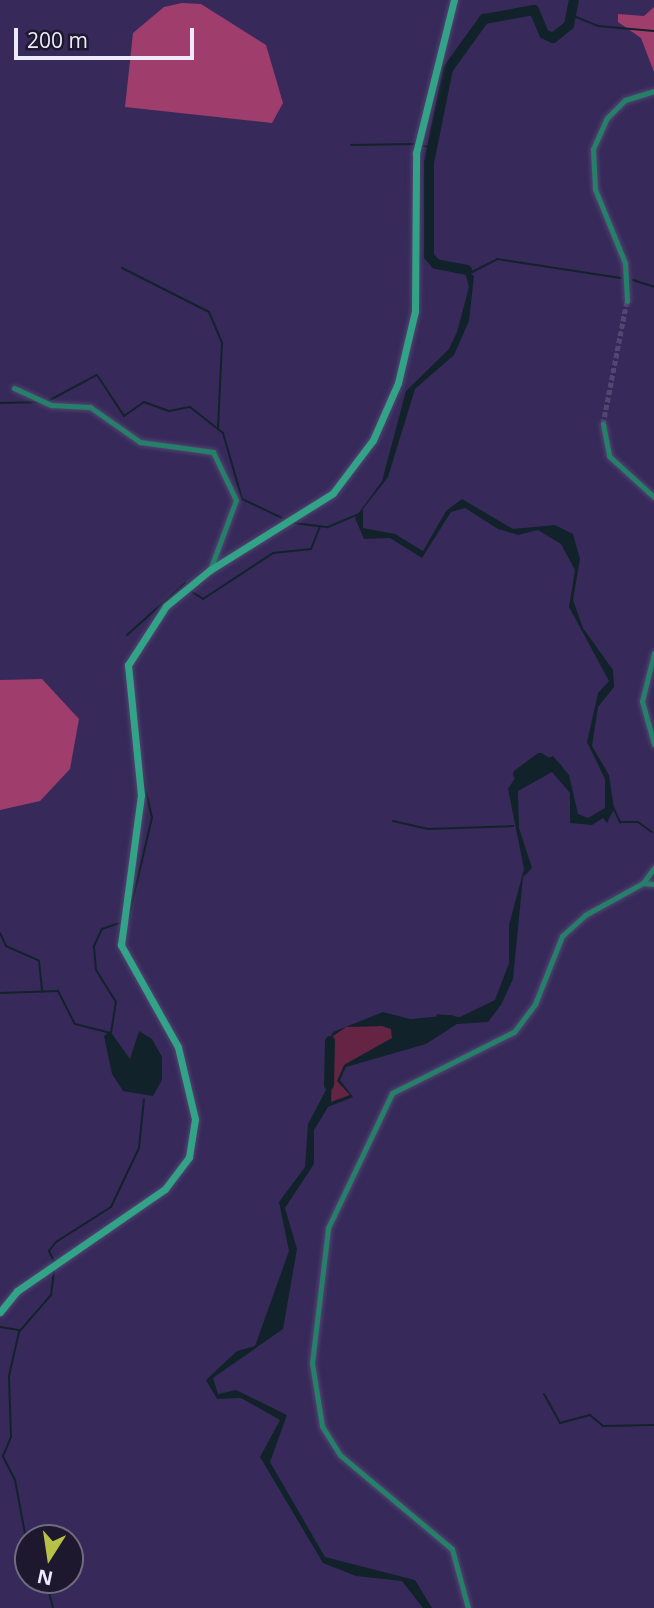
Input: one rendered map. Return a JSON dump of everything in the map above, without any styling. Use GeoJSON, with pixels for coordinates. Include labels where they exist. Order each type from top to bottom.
{"type":"FeatureCollection","features":[{"type":"Feature","properties":{"kind":"main road"},"geometry":{"type":"LineString","coordinates":[[0,1312],[17,1291],[165,1189],[192,1147],[193,1101],[178,1047],[121,945],[141,795],[125,686],[143,635],[210,569],[333,493],[373,440],[393,396],[419,288],[412,201],[416,153],[454,0]]}},
{"type":"Feature","properties":{"kind":"street"},"geometry":{"type":"LineString","coordinates":[[627,301],[625,263],[595,189],[593,149],[607,118],[625,100],[654,91]]}},
{"type":"Feature","properties":{"kind":"street"},"geometry":{"type":"LineString","coordinates":[[14,388],[51,405],[90,407],[140,442],[214,452],[236,500],[210,569]]}},
{"type":"Feature","properties":{"kind":"street"},"geometry":{"type":"LineString","coordinates":[[603,424],[609,456],[654,496]]}},
{"type":"Feature","properties":{"kind":"street"},"geometry":{"type":"LineString","coordinates":[[654,653],[642,701],[654,744]]}},
{"type":"Feature","properties":{"kind":"street"},"geometry":{"type":"LineString","coordinates":[[468,1608],[452,1549],[340,1455],[322,1426],[312,1363],[328,1228],[392,1093],[514,1032],[535,1004],[562,936],[585,915],[643,883],[654,868]]}},
{"type":"Feature","properties":{"kind":"street"},"geometry":{"type":"LineString","coordinates":[[643,883],[654,884]]}},
{"type":"Feature","properties":{"kind":"shaded area"},"geometry":{"type":"Polygon","coordinates":[[[182,3],[201,4],[266,45],[283,103],[272,123],[125,107],[133,33],[164,7],[182,3]]]}},
{"type":"Feature","properties":{"kind":"shaded area"},"geometry":{"type":"Polygon","coordinates":[[[654,7],[654,72],[641,38],[618,22],[618,14],[644,16],[654,7]]]}},
{"type":"Feature","properties":{"kind":"shaded area"},"geometry":{"type":"Polygon","coordinates":[[[42,679],[79,719],[70,769],[40,801],[0,810],[0,680],[42,679]]]}},
{"type":"Feature","properties":{"kind":"shaded area"},"geometry":{"type":"Polygon","coordinates":[[[382,1026],[391,1029],[392,1038],[347,1063],[337,1081],[350,1095],[331,1102],[333,1036],[346,1027],[382,1026]]]}},
{"type":"Feature","properties":{"kind":"water"},"geometry":{"type":"Polygon","coordinates":[[[460,264],[474,276],[469,321],[454,355],[415,389],[388,477],[363,509],[363,528],[395,534],[423,551],[446,511],[462,499],[513,529],[555,525],[573,534],[580,559],[573,600],[583,628],[613,670],[614,687],[598,707],[592,746],[609,775],[614,809],[607,823],[603,818],[592,825],[570,823],[570,793],[552,772],[518,791],[519,828],[532,868],[523,877],[513,979],[501,1005],[488,1022],[457,1024],[426,1044],[346,1067],[340,1080],[353,1097],[328,1107],[314,1130],[314,1164],[285,1208],[297,1249],[283,1329],[213,1378],[218,1394],[236,1390],[287,1415],[270,1462],[325,1557],[415,1580],[432,1608],[423,1608],[402,1581],[356,1576],[323,1563],[260,1457],[280,1420],[241,1398],[217,1399],[206,1380],[237,1351],[255,1346],[289,1251],[279,1202],[305,1167],[308,1124],[328,1086],[326,1051],[333,1032],[383,1012],[433,1025],[437,1014],[460,1017],[495,1000],[509,963],[509,925],[524,869],[508,789],[520,770],[553,756],[569,775],[578,814],[588,818],[605,808],[605,779],[587,742],[598,693],[609,681],[569,607],[575,570],[561,544],[538,530],[518,535],[498,529],[465,508],[451,512],[422,558],[390,538],[364,539],[355,518],[382,481],[406,391],[449,349],[457,332],[469,287],[465,272],[453,269],[460,264]],[[382,1026],[346,1027],[333,1036],[331,1102],[350,1095],[337,1081],[344,1065],[392,1038],[391,1029],[382,1026]]]}},
{"type":"Feature","properties":{"kind":"water"},"geometry":{"type":"Polygon","coordinates":[[[110,1031],[130,1059],[139,1031],[152,1039],[162,1057],[162,1080],[153,1096],[123,1091],[112,1074],[104,1036],[110,1031]]]}},
{"type":"Feature","properties":{"kind":"waterway"},"geometry":{"type":"LineString","coordinates":[[467,270],[436,264],[429,256],[429,163],[448,69],[484,19],[534,10],[544,34],[553,38],[569,25],[574,0]]}},
{"type":"Feature","properties":{"kind":"waterway"},"geometry":{"type":"LineString","coordinates":[[571,15],[598,26],[654,31]]}},
{"type":"Feature","properties":{"kind":"waterway"},"geometry":{"type":"LineString","coordinates":[[351,145],[414,144]]}},
{"type":"Feature","properties":{"kind":"waterway"},"geometry":{"type":"LineString","coordinates":[[423,146],[433,147]]}},
{"type":"Feature","properties":{"kind":"waterway"},"geometry":{"type":"LineString","coordinates":[[472,272],[497,259],[621,278]]}},
{"type":"Feature","properties":{"kind":"waterway"},"geometry":{"type":"LineString","coordinates":[[122,268],[209,312],[222,343],[218,427]]}},
{"type":"Feature","properties":{"kind":"waterway"},"geometry":{"type":"LineString","coordinates":[[633,280],[654,287]]}},
{"type":"Feature","properties":{"kind":"waterway"},"geometry":{"type":"LineString","coordinates":[[48,401],[97,375],[124,416],[144,402],[169,411],[190,407],[223,433],[242,499],[282,518]]}},
{"type":"Feature","properties":{"kind":"waterway"},"geometry":{"type":"LineString","coordinates":[[0,403],[42,402]]}},
{"type":"Feature","properties":{"kind":"waterway"},"geometry":{"type":"LineString","coordinates":[[294,523],[328,527],[358,514]]}},
{"type":"Feature","properties":{"kind":"waterway"},"geometry":{"type":"LineString","coordinates":[[192,592],[203,599],[273,553],[311,549],[320,527]]}},
{"type":"Feature","properties":{"kind":"waterway"},"geometry":{"type":"LineString","coordinates":[[127,635],[185,583]]}},
{"type":"Feature","properties":{"kind":"waterway"},"geometry":{"type":"LineString","coordinates":[[518,774],[540,758],[557,768]]}},
{"type":"Feature","properties":{"kind":"waterway"},"geometry":{"type":"LineString","coordinates":[[128,920],[152,818],[142,773]]}},
{"type":"Feature","properties":{"kind":"waterway"},"geometry":{"type":"LineString","coordinates":[[613,807],[620,822],[638,822],[652,832]]}},
{"type":"Feature","properties":{"kind":"waterway"},"geometry":{"type":"LineString","coordinates":[[393,821],[428,829],[513,826]]}},
{"type":"Feature","properties":{"kind":"waterway"},"geometry":{"type":"LineString","coordinates":[[111,1033],[116,1002],[96,970],[94,946],[102,929],[119,923]]}},
{"type":"Feature","properties":{"kind":"waterway"},"geometry":{"type":"LineString","coordinates":[[0,933],[6,946],[39,961],[42,992]]}},
{"type":"Feature","properties":{"kind":"waterway"},"geometry":{"type":"LineString","coordinates":[[0,993],[58,991],[75,1024],[110,1033]]}},
{"type":"Feature","properties":{"kind":"waterway"},"geometry":{"type":"LineString","coordinates":[[413,1024],[451,1020]]}},
{"type":"Feature","properties":{"kind":"waterway"},"geometry":{"type":"LineString","coordinates":[[329,1085],[330,1041]]}},
{"type":"Feature","properties":{"kind":"waterway"},"geometry":{"type":"LineString","coordinates":[[54,1261],[49,1251],[56,1242],[111,1207],[139,1148],[144,1099]]}},
{"type":"Feature","properties":{"kind":"waterway"},"geometry":{"type":"LineString","coordinates":[[23,1524],[15,1480],[3,1456],[11,1437],[9,1376],[19,1332],[51,1295],[54,1270]]}},
{"type":"Feature","properties":{"kind":"waterway"},"geometry":{"type":"LineString","coordinates":[[0,1327],[19,1330]]}},
{"type":"Feature","properties":{"kind":"waterway"},"geometry":{"type":"LineString","coordinates":[[544,1394],[560,1423],[590,1415],[603,1426],[654,1425]]}},
{"type":"Feature","properties":{"kind":"waterway"},"geometry":{"type":"LineString","coordinates":[[50,1594],[53,1608]]}},
{"type":"Feature","properties":{"kind":"tunnel"},"geometry":{"type":"LineString","coordinates":[[603,424],[627,301]]}}]}
